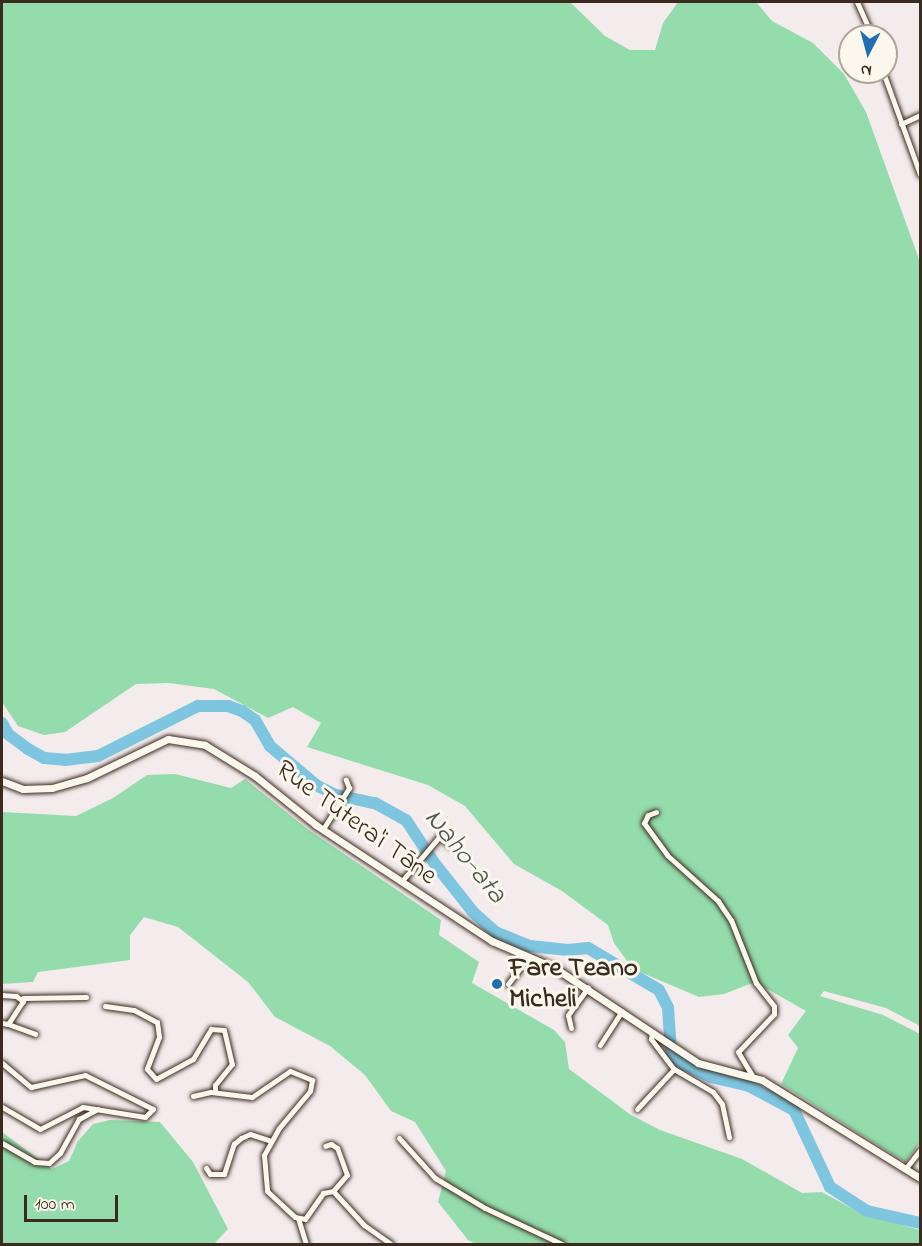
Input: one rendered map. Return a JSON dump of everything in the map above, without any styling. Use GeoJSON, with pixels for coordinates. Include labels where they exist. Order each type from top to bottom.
{"type":"FeatureCollection","features":[{"type":"Feature","properties":{"kind":"street"},"geometry":{"type":"LineString","coordinates":[[857,2],[867,24]]}},
{"type":"Feature","properties":{"kind":"street"},"geometry":{"type":"LineString","coordinates":[[887,84],[921,174]]}},
{"type":"Feature","properties":{"kind":"street"},"geometry":{"type":"LineString","coordinates":[[901,124],[921,115]]}},
{"type":"Feature","properties":{"kind":"street","name":"Rue Tūtera'i Tāne"},"geometry":{"type":"LineString","coordinates":[[2,781],[23,789],[68,785],[154,745],[180,738],[227,756],[323,829],[492,941],[588,987],[683,1054],[721,1071],[752,1075],[921,1178]]}},
{"type":"Feature","properties":{"kind":"street"},"geometry":{"type":"LineString","coordinates":[[323,829],[349,788],[346,780]]}},
{"type":"Feature","properties":{"kind":"street"},"geometry":{"type":"LineString","coordinates":[[656,812],[648,815],[644,823],[667,855],[718,901],[731,920],[756,983],[774,1006],[774,1014],[738,1052],[752,1075]]}},
{"type":"Feature","properties":{"kind":"street"},"geometry":{"type":"LineString","coordinates":[[401,882],[440,836],[452,846]]}},
{"type":"Feature","properties":{"kind":"street"},"geometry":{"type":"LineString","coordinates":[[508,984],[528,957]]}},
{"type":"Feature","properties":{"kind":"street"},"geometry":{"type":"LineString","coordinates":[[571,1028],[568,1015],[588,987]]}},
{"type":"Feature","properties":{"kind":"street"},"geometry":{"type":"LineString","coordinates":[[2,995],[23,998],[86,997]]}},
{"type":"Feature","properties":{"kind":"street"},"geometry":{"type":"LineString","coordinates":[[23,998],[5,1024],[35,1034]]}},
{"type":"Feature","properties":{"kind":"street"},"geometry":{"type":"LineString","coordinates":[[105,1006],[134,1010],[157,1022],[159,1037],[147,1070],[156,1079],[193,1059],[211,1029],[225,1030],[232,1064],[215,1085],[215,1092]]}},
{"type":"Feature","properties":{"kind":"street"},"geometry":{"type":"LineString","coordinates":[[600,1045],[621,1011]]}},
{"type":"Feature","properties":{"kind":"street"},"geometry":{"type":"LineString","coordinates":[[652,1032],[651,1039],[674,1069],[713,1092],[724,1107],[729,1137]]}},
{"type":"Feature","properties":{"kind":"street"},"geometry":{"type":"LineString","coordinates":[[2,1063],[31,1087],[85,1075],[153,1109],[145,1117],[83,1107],[40,1129],[2,1107]]}},
{"type":"Feature","properties":{"kind":"street"},"geometry":{"type":"LineString","coordinates":[[637,1109],[674,1069]]}},
{"type":"Feature","properties":{"kind":"street"},"geometry":{"type":"LineString","coordinates":[[193,1096],[215,1092],[252,1097],[290,1071],[310,1078],[310,1091],[271,1141],[264,1155],[265,1187],[281,1207],[298,1218],[305,1219],[323,1193],[333,1191],[345,1178],[347,1167],[335,1146],[325,1146]]}},
{"type":"Feature","properties":{"kind":"street"},"geometry":{"type":"LineString","coordinates":[[2,1143],[35,1162],[49,1163],[60,1153],[79,1119],[98,1109]]}},
{"type":"Feature","properties":{"kind":"street"},"geometry":{"type":"LineString","coordinates":[[206,1168],[210,1174],[224,1174],[234,1144],[250,1134],[271,1141]]}},
{"type":"Feature","properties":{"kind":"street"},"geometry":{"type":"LineString","coordinates":[[399,1138],[435,1178],[485,1209],[562,1245]]}},
{"type":"Feature","properties":{"kind":"street"},"geometry":{"type":"LineString","coordinates":[[906,1167],[921,1150]]}},
{"type":"Feature","properties":{"kind":"street"},"geometry":{"type":"LineString","coordinates":[[333,1191],[364,1225],[392,1245]]}},
{"type":"Feature","properties":{"kind":"street"},"geometry":{"type":"LineString","coordinates":[[298,1218],[306,1245]]}},
{"type":"Feature","properties":{"kind":"street"},"geometry":{"type":"LineString","coordinates":[[377,1245],[382,1237]]}},
{"type":"Feature","properties":{"kind":"green space"},"geometry":{"type":"Polygon","coordinates":[[[2,2],[570,2],[605,36],[630,50],[655,50],[663,23],[678,2],[756,2],[772,21],[813,43],[838,68],[838,84],[850,84],[866,112],[920,262],[920,1026],[886,1008],[824,991],[820,996],[883,1015],[920,1034],[920,1143],[905,1162],[781,1084],[798,1048],[788,1035],[806,1011],[755,982],[724,994],[699,997],[633,969],[614,943],[608,925],[562,891],[514,864],[465,806],[428,785],[307,747],[321,723],[293,707],[268,718],[214,689],[169,683],[136,684],[65,732],[44,735],[18,726],[2,702],[2,2]]]}},
{"type":"Feature","properties":{"kind":"green space"},"geometry":{"type":"Polygon","coordinates":[[[175,774],[231,788],[245,779],[306,828],[441,920],[439,935],[479,962],[472,983],[554,1030],[565,1042],[569,1069],[631,1115],[660,1130],[742,1159],[802,1193],[822,1192],[862,1214],[920,1230],[920,1244],[476,1244],[468,1240],[438,1202],[446,1171],[415,1122],[391,1111],[365,1075],[330,1046],[275,1017],[248,982],[178,927],[144,917],[130,935],[130,960],[38,972],[33,982],[2,984],[2,812],[76,816],[113,798],[147,775],[175,774]]]}},
{"type":"Feature","properties":{"kind":"green space"},"geometry":{"type":"Polygon","coordinates":[[[110,1120],[160,1122],[193,1162],[228,1229],[214,1244],[2,1244],[2,1132],[52,1169],[69,1161],[78,1141],[93,1124],[110,1120]]]}},
{"type":"Feature","properties":{"kind":"waterway","name":"Naho-ata"},"geometry":{"type":"LineString","coordinates":[[2,723],[8,734],[28,749],[44,758],[65,760],[98,756],[198,706],[228,706],[242,711],[255,720],[270,746],[316,785],[336,795],[375,803],[406,820],[435,864],[473,912],[495,932],[530,946],[568,950],[588,948],[659,990],[668,1008],[671,1051],[679,1062],[711,1077],[747,1085],[794,1110],[830,1187],[867,1211],[920,1223]]}},
{"type":"Feature","properties":{"kind":"place","name":"Fare Teano Micheli"},"geometry":{"type":"Point","coordinates":[497,984]}}]}
